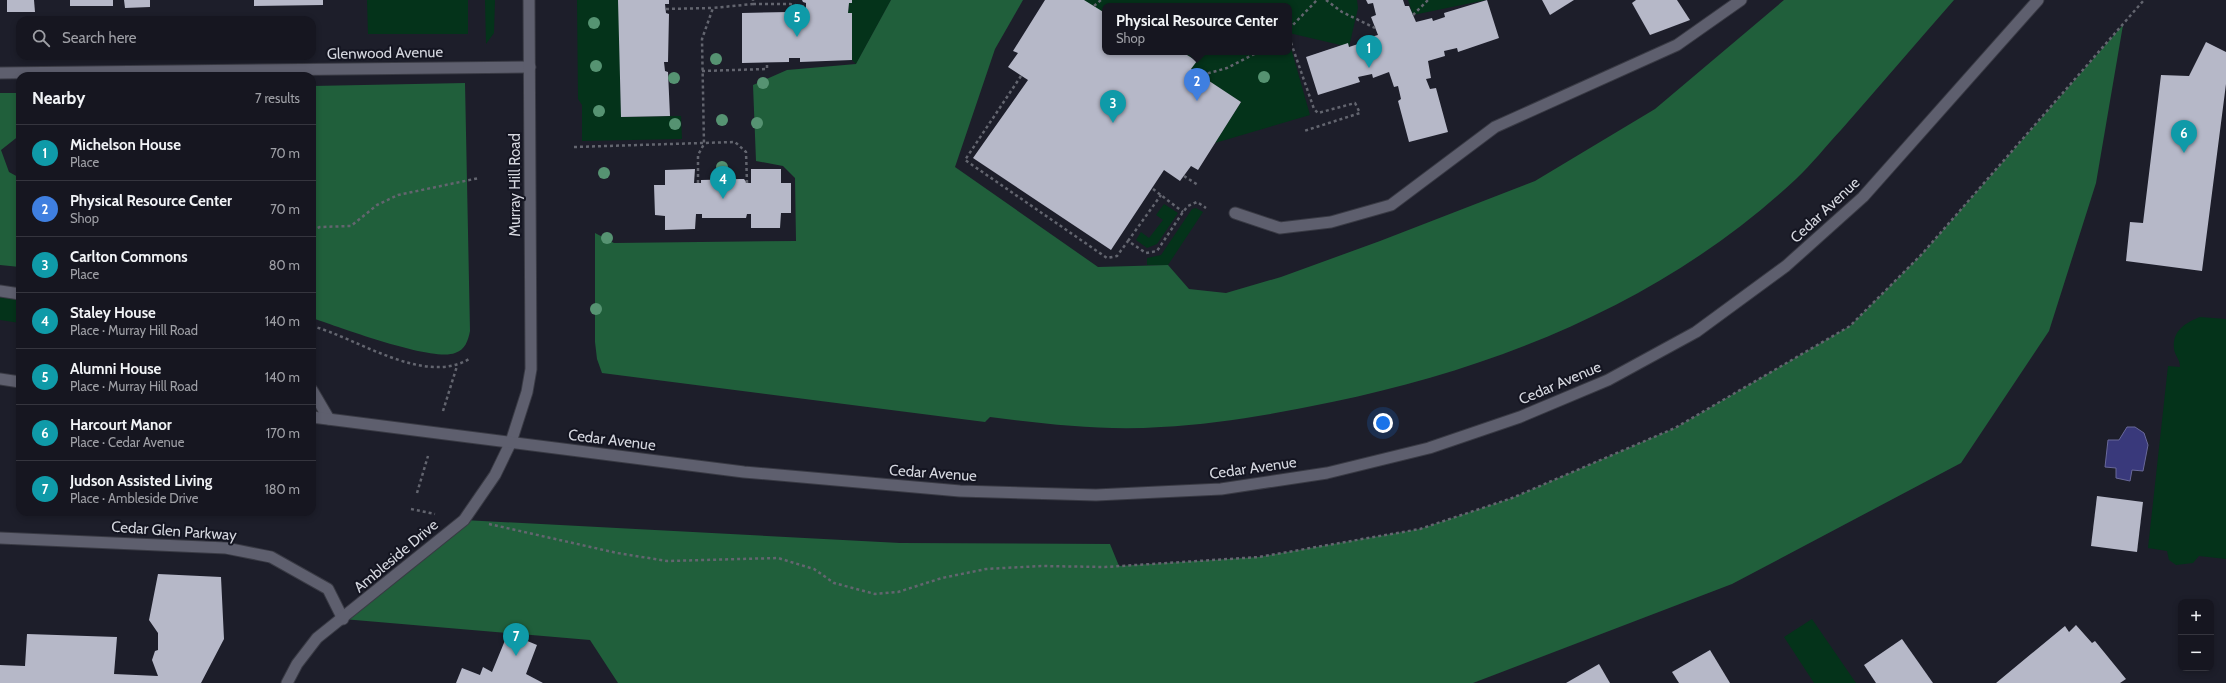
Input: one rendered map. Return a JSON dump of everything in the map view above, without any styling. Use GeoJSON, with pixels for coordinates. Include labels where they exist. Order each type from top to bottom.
{"type":"FeatureCollection","features":[{"type":"Feature","properties":{"kind":"main road","name":"Murray Hill Road"},"geometry":{"type":"LineString","coordinates":[[511,442],[527,392],[531,369],[529,0]]}},
{"type":"Feature","properties":{"kind":"main road"},"geometry":{"type":"LineString","coordinates":[[1235,213],[1280,228],[1331,222],[1391,205],[1494,127],[1677,45],[1741,0]]}},
{"type":"Feature","properties":{"kind":"main road","name":"Cedar Avenue"},"geometry":{"type":"LineString","coordinates":[[316,418],[744,472],[960,491],[1096,495],[1221,489],[1327,473],[1429,448],[1520,416],[1608,380],[1696,332],[1786,266],[1863,197],[2038,0]]}},
{"type":"Feature","properties":{"kind":"main road","name":"Glenwood Avenue"},"geometry":{"type":"LineString","coordinates":[[88,72],[530,67]]}},
{"type":"Feature","properties":{"kind":"main road","name":"Glenwood Avenue"},"geometry":{"type":"LineString","coordinates":[[0,73],[16,73]]}},
{"type":"Feature","properties":{"kind":"main road"},"geometry":{"type":"LineString","coordinates":[[0,291],[16,293]]}},
{"type":"Feature","properties":{"kind":"main road"},"geometry":{"type":"LineString","coordinates":[[0,380],[16,382]]}},
{"type":"Feature","properties":{"kind":"main road"},"geometry":{"type":"LineString","coordinates":[[316,397],[329,419]]}},
{"type":"Feature","properties":{"kind":"main road","name":"Ambleside Drive"},"geometry":{"type":"LineString","coordinates":[[287,683],[297,664],[317,638],[343,619],[464,520],[495,475],[511,442]]}},
{"type":"Feature","properties":{"kind":"main road","name":"Cedar Glen Parkway"},"geometry":{"type":"LineString","coordinates":[[0,538],[226,548],[270,557],[328,589],[343,619]]}},
{"type":"Feature","properties":{"kind":"path"},"geometry":{"type":"LineString","coordinates":[[1094,6],[1100,0]]}},
{"type":"Feature","properties":{"kind":"path"},"geometry":{"type":"LineString","coordinates":[[1292,26],[1317,0]]}},
{"type":"Feature","properties":{"kind":"path"},"geometry":{"type":"LineString","coordinates":[[1326,0],[1348,15],[1375,28]]}},
{"type":"Feature","properties":{"kind":"path"},"geometry":{"type":"LineString","coordinates":[[1413,15],[1428,0]]}},
{"type":"Feature","properties":{"kind":"path"},"geometry":{"type":"LineString","coordinates":[[666,9],[713,8],[753,4],[790,4],[806,7]]}},
{"type":"Feature","properties":{"kind":"path"},"geometry":{"type":"LineString","coordinates":[[698,183],[698,155],[704,144],[702,39],[713,8]]}},
{"type":"Feature","properties":{"kind":"path"},"geometry":{"type":"LineString","coordinates":[[1292,46],[1314,109],[1318,112],[1355,103],[1360,113],[1304,130]]}},
{"type":"Feature","properties":{"kind":"path"},"geometry":{"type":"LineString","coordinates":[[1202,75],[1228,68],[1252,55]]}},
{"type":"Feature","properties":{"kind":"path"},"geometry":{"type":"LineString","coordinates":[[702,71],[767,69],[767,62]]}},
{"type":"Feature","properties":{"kind":"path"},"geometry":{"type":"LineString","coordinates":[[1021,76],[965,160],[1107,258],[1117,256],[1161,195]]}},
{"type":"Feature","properties":{"kind":"path"},"geometry":{"type":"LineString","coordinates":[[574,147],[735,142],[746,152],[747,183]]}},
{"type":"Feature","properties":{"kind":"path"},"geometry":{"type":"LineString","coordinates":[[1184,176],[1198,185]]}},
{"type":"Feature","properties":{"kind":"path"},"geometry":{"type":"LineString","coordinates":[[316,228],[320,227],[351,226],[377,205],[398,195],[479,178]]}},
{"type":"Feature","properties":{"kind":"path"},"geometry":{"type":"LineString","coordinates":[[1153,189],[1183,212]]}},
{"type":"Feature","properties":{"kind":"path"},"geometry":{"type":"LineString","coordinates":[[1128,241],[1146,253],[1157,251],[1188,206],[1197,202],[1206,208]]}},
{"type":"Feature","properties":{"kind":"path"},"geometry":{"type":"LineString","coordinates":[[316,328],[395,360],[427,365],[457,366],[470,358]]}},
{"type":"Feature","properties":{"kind":"green space"},"geometry":{"type":"Polygon","coordinates":[[[367,0],[468,0],[468,34],[368,34],[367,0]]]}},
{"type":"Feature","properties":{"kind":"green space"},"geometry":{"type":"Polygon","coordinates":[[[485,0],[495,0],[494,33],[486,44],[485,0]]]}},
{"type":"Feature","properties":{"kind":"green space"},"geometry":{"type":"Polygon","coordinates":[[[577,0],[619,0],[621,117],[681,116],[682,139],[582,141],[582,105],[578,99],[577,0]]]}},
{"type":"Feature","properties":{"kind":"green space"},"geometry":{"type":"Polygon","coordinates":[[[852,0],[891,0],[856,64],[852,60],[852,14],[848,13],[849,3],[852,3],[852,0]]]}},
{"type":"Feature","properties":{"kind":"green space"},"geometry":{"type":"Polygon","coordinates":[[[891,0],[1023,0],[995,49],[955,167],[1098,267],[1168,265],[1189,289],[1226,293],[1281,277],[1380,241],[1535,181],[1655,109],[1784,0],[1954,0],[1855,114],[1796,179],[1746,222],[1693,260],[1638,293],[1580,322],[1520,348],[1458,369],[1395,387],[1332,402],[1247,418],[1183,426],[1118,428],[1054,424],[990,417],[985,422],[602,373],[597,359],[595,342],[595,233],[614,243],[796,241],[795,178],[783,166],[756,161],[753,85],[787,70],[856,64],[891,0]]]}},
{"type":"Feature","properties":{"kind":"green space"},"geometry":{"type":"Polygon","coordinates":[[[1083,0],[1357,0],[1358,8],[1349,47],[1292,34],[1292,3],[1102,3],[1102,12],[1083,0]]]}},
{"type":"Feature","properties":{"kind":"green space"},"geometry":{"type":"Polygon","coordinates":[[[1408,0],[1486,0],[1413,15],[1408,0]]]}},
{"type":"Feature","properties":{"kind":"green space"},"geometry":{"type":"Polygon","coordinates":[[[2123,25],[2096,183],[2049,331],[1961,463],[1732,584],[1473,683],[618,683],[590,640],[343,619],[464,520],[900,543],[1110,544],[1119,566],[1259,557],[1420,529],[1512,498],[1675,428],[1850,326],[1922,254],[2123,25]]]}},
{"type":"Feature","properties":{"kind":"green space"},"geometry":{"type":"Polygon","coordinates":[[[1292,52],[1310,115],[1215,143],[1241,102],[1168,55],[1292,55],[1292,52]]]}},
{"type":"Feature","properties":{"kind":"green space"},"geometry":{"type":"Polygon","coordinates":[[[465,83],[470,331],[466,345],[458,352],[443,354],[427,353],[385,342],[316,319],[316,86],[465,83]]]}},
{"type":"Feature","properties":{"kind":"green space"},"geometry":{"type":"Polygon","coordinates":[[[0,93],[16,93],[16,138],[1,150],[9,172],[16,176],[16,267],[0,265],[0,93]]]}},
{"type":"Feature","properties":{"kind":"green space"},"geometry":{"type":"Polygon","coordinates":[[[1164,204],[1178,213],[1157,244],[1147,248],[1136,240],[1141,232],[1149,238],[1163,220],[1156,215],[1164,204]]]}},
{"type":"Feature","properties":{"kind":"green space"},"geometry":{"type":"Polygon","coordinates":[[[1196,208],[1203,212],[1168,265],[1147,265],[1147,258],[1161,255],[1192,209],[1196,208]]]}},
{"type":"Feature","properties":{"kind":"green space"},"geometry":{"type":"Polygon","coordinates":[[[0,297],[16,299],[16,322],[0,320],[0,297]]]}},
{"type":"Feature","properties":{"kind":"green space"},"geometry":{"type":"Polygon","coordinates":[[[2200,317],[2226,319],[2226,559],[2199,556],[2193,563],[2176,565],[2169,560],[2167,551],[2148,548],[2168,366],[2180,367],[2174,349],[2175,337],[2181,328],[2200,317]]]}},
{"type":"Feature","properties":{"kind":"green space"},"geometry":{"type":"Polygon","coordinates":[[[1812,619],[1856,683],[1814,683],[1784,637],[1812,619]]]}},
{"type":"Feature","properties":{"kind":"shaded area"},"geometry":{"type":"Polygon","coordinates":[[[2127,427],[2135,427],[2144,433],[2148,445],[2143,471],[2132,470],[2130,481],[2116,478],[2116,468],[2105,467],[2108,440],[2119,440],[2127,427]]]}},
{"type":"Feature","properties":{"kind":"building"},"geometry":{"type":"Polygon","coordinates":[[[7,0],[34,0],[35,12],[7,12],[7,0]]]}},
{"type":"Feature","properties":{"kind":"building"},"geometry":{"type":"Polygon","coordinates":[[[70,0],[113,0],[113,6],[70,6],[70,0]]]}},
{"type":"Feature","properties":{"kind":"building"},"geometry":{"type":"Polygon","coordinates":[[[124,0],[150,0],[150,7],[125,8],[124,0]]]}},
{"type":"Feature","properties":{"kind":"building"},"geometry":{"type":"Polygon","coordinates":[[[254,0],[323,0],[323,5],[254,6],[254,0]]]}},
{"type":"Feature","properties":{"kind":"building"},"geometry":{"type":"Polygon","coordinates":[[[618,0],[669,0],[669,4],[665,4],[666,13],[669,14],[668,62],[664,62],[665,71],[668,72],[670,116],[621,117],[618,0]]]}},
{"type":"Feature","properties":{"kind":"building"},"geometry":{"type":"Polygon","coordinates":[[[802,0],[852,0],[852,3],[849,3],[848,13],[852,13],[852,60],[800,62],[800,58],[789,58],[789,62],[742,63],[742,13],[789,12],[791,15],[800,15],[800,12],[806,12],[806,3],[802,0]]]}},
{"type":"Feature","properties":{"kind":"building"},"geometry":{"type":"Polygon","coordinates":[[[1045,0],[1084,0],[1102,11],[1102,55],[1187,55],[1197,61],[1191,69],[1241,102],[1198,170],[1191,166],[1180,181],[1164,170],[1111,250],[973,158],[1028,80],[1008,67],[1018,53],[1013,51],[1045,0]]]}},
{"type":"Feature","properties":{"kind":"building"},"geometry":{"type":"Polygon","coordinates":[[[1366,0],[1403,0],[1405,6],[1409,6],[1416,22],[1432,18],[1433,21],[1445,17],[1444,13],[1487,0],[1499,38],[1458,52],[1457,48],[1444,51],[1445,56],[1428,61],[1431,78],[1426,79],[1430,89],[1436,88],[1448,132],[1409,142],[1398,101],[1401,99],[1398,86],[1394,87],[1389,72],[1373,78],[1372,74],[1358,77],[1360,82],[1318,95],[1306,57],[1348,43],[1349,47],[1361,43],[1360,40],[1378,35],[1371,17],[1376,15],[1373,3],[1368,4],[1366,0]]]}},
{"type":"Feature","properties":{"kind":"building"},"geometry":{"type":"Polygon","coordinates":[[[1542,0],[1574,0],[1550,15],[1542,0]]]}},
{"type":"Feature","properties":{"kind":"building"},"geometry":{"type":"Polygon","coordinates":[[[1636,0],[1677,0],[1690,20],[1650,35],[1632,3],[1636,0]]]}},
{"type":"Feature","properties":{"kind":"building"},"geometry":{"type":"Polygon","coordinates":[[[2206,42],[2226,52],[2226,84],[2202,271],[2126,261],[2130,222],[2143,223],[2161,75],[2189,76],[2206,42]]]}},
{"type":"Feature","properties":{"kind":"building"},"geometry":{"type":"Polygon","coordinates":[[[695,169],[694,183],[701,183],[701,180],[744,179],[747,183],[751,183],[751,169],[781,169],[781,183],[791,183],[791,213],[781,213],[780,228],[751,228],[751,214],[747,214],[746,218],[702,218],[702,214],[696,214],[695,229],[665,230],[665,216],[655,215],[654,185],[665,185],[665,170],[695,169]]]}},
{"type":"Feature","properties":{"kind":"building"},"geometry":{"type":"Polygon","coordinates":[[[2097,496],[2143,502],[2137,552],[2091,546],[2097,496]]]}},
{"type":"Feature","properties":{"kind":"building"},"geometry":{"type":"Polygon","coordinates":[[[158,574],[221,577],[224,639],[201,683],[0,683],[0,665],[25,666],[27,634],[117,637],[114,674],[158,676],[152,660],[155,651],[158,650],[158,633],[149,620],[158,574]]]}},
{"type":"Feature","properties":{"kind":"building"},"geometry":{"type":"Polygon","coordinates":[[[2076,625],[2092,643],[2095,641],[2126,679],[2120,683],[1996,683],[2065,626],[2069,632],[2076,625]]]}},
{"type":"Feature","properties":{"kind":"building"},"geometry":{"type":"Polygon","coordinates":[[[508,633],[537,645],[526,674],[543,683],[456,683],[462,668],[480,675],[483,667],[492,672],[508,633]]]}},
{"type":"Feature","properties":{"kind":"building"},"geometry":{"type":"Polygon","coordinates":[[[1902,639],[1933,683],[1876,683],[1864,665],[1902,639]]]}},
{"type":"Feature","properties":{"kind":"building"},"geometry":{"type":"Polygon","coordinates":[[[1710,650],[1730,683],[1679,683],[1672,672],[1710,650]]]}},
{"type":"Feature","properties":{"kind":"building"},"geometry":{"type":"Polygon","coordinates":[[[1599,664],[1610,683],[1566,683],[1599,664]]]}},
{"type":"Feature","properties":{"kind":"place","name":"Alumni House"},"geometry":{"type":"Point","coordinates":[797,37]}},
{"type":"Feature","properties":{"kind":"place","name":"Michelson House"},"geometry":{"type":"Point","coordinates":[1369,68]}},
{"type":"Feature","properties":{"kind":"place","name":"Physical Resource Center"},"geometry":{"type":"Point","coordinates":[1197,101]}},
{"type":"Feature","properties":{"kind":"place","name":"Carlton Commons"},"geometry":{"type":"Point","coordinates":[1113,123]}},
{"type":"Feature","properties":{"kind":"place","name":"Harcourt Manor"},"geometry":{"type":"Point","coordinates":[2184,153]}},
{"type":"Feature","properties":{"kind":"place","name":"Staley House"},"geometry":{"type":"Point","coordinates":[723,199]}},
{"type":"Feature","properties":{"kind":"place","name":"Judson Assisted Living"},"geometry":{"type":"Point","coordinates":[516,656]}}]}
